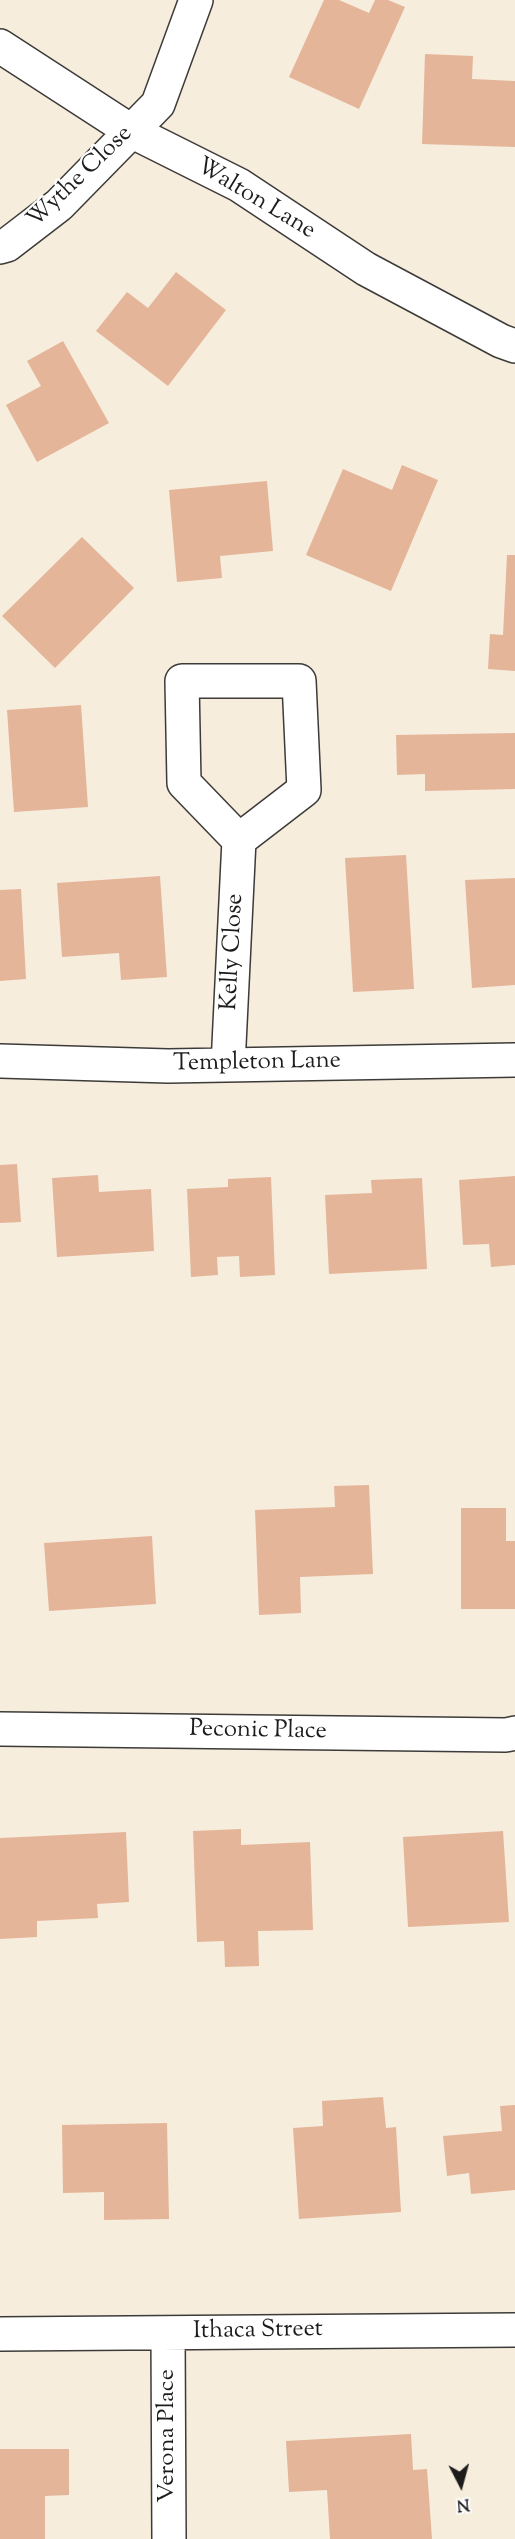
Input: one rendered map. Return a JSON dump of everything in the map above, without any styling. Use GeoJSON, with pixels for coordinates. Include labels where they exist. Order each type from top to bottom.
{"type":"FeatureCollection","features":[{"type":"Feature","properties":{"kind":"street","name":"Wythe Close"},"geometry":{"type":"LineString","coordinates":[[0,247],[7,245],[59,205],[158,104],[196,0]]}},
{"type":"Feature","properties":{"kind":"street","name":"Walton Lane"},"geometry":{"type":"LineString","coordinates":[[0,46],[131,131],[239,185],[366,268],[501,341],[515,345]]}},
{"type":"Feature","properties":{"kind":"street"},"geometry":{"type":"LineString","coordinates":[[182,681],[299,681],[304,790],[239,840],[184,783],[182,681]]}},
{"type":"Feature","properties":{"kind":"street","name":"Kelly Close"},"geometry":{"type":"LineString","coordinates":[[228,1065],[239,840]]}},
{"type":"Feature","properties":{"kind":"street","name":"Templeton Lane"},"geometry":{"type":"LineString","coordinates":[[0,1061],[168,1066],[515,1060]]}},
{"type":"Feature","properties":{"kind":"street","name":"Peconic Place"},"geometry":{"type":"LineString","coordinates":[[0,1729],[506,1735],[515,1733]]}},
{"type":"Feature","properties":{"kind":"street","name":"Ithaca Street"},"geometry":{"type":"LineString","coordinates":[[0,2334],[515,2330]]}},
{"type":"Feature","properties":{"kind":"street","name":"Verona Place"},"geometry":{"type":"LineString","coordinates":[[168,2333],[169,2539]]}},
{"type":"Feature","properties":{"kind":"building"},"geometry":{"type":"Polygon","coordinates":[[[324,0],[339,0],[369,13],[375,0],[388,0],[405,7],[359,109],[289,77],[324,0]]]}},
{"type":"Feature","properties":{"kind":"building"},"geometry":{"type":"Polygon","coordinates":[[[425,54],[473,56],[472,79],[515,81],[515,147],[422,144],[425,54]]]}},
{"type":"Feature","properties":{"kind":"building"},"geometry":{"type":"Polygon","coordinates":[[[176,272],[226,310],[168,386],[96,331],[127,292],[148,308],[176,272]]]}},
{"type":"Feature","properties":{"kind":"building"},"geometry":{"type":"Polygon","coordinates":[[[63,341],[109,423],[37,462],[6,405],[41,386],[27,361],[63,341]]]}},
{"type":"Feature","properties":{"kind":"building"},"geometry":{"type":"Polygon","coordinates":[[[402,465],[438,480],[391,591],[306,555],[343,469],[392,490],[402,465]]]}},
{"type":"Feature","properties":{"kind":"building"},"geometry":{"type":"Polygon","coordinates":[[[267,481],[273,551],[220,556],[222,578],[177,582],[169,490],[267,481]]]}},
{"type":"Feature","properties":{"kind":"building"},"geometry":{"type":"Polygon","coordinates":[[[82,537],[134,588],[55,668],[2,616],[82,537]]]}},
{"type":"Feature","properties":{"kind":"building"},"geometry":{"type":"Polygon","coordinates":[[[507,555],[515,555],[515,671],[488,669],[490,634],[503,635],[507,555]]]}},
{"type":"Feature","properties":{"kind":"building"},"geometry":{"type":"Polygon","coordinates":[[[81,705],[88,807],[14,812],[7,710],[81,705]]]}},
{"type":"Feature","properties":{"kind":"building"},"geometry":{"type":"Polygon","coordinates":[[[515,733],[515,789],[425,791],[425,774],[397,775],[396,735],[515,733]]]}},
{"type":"Feature","properties":{"kind":"building"},"geometry":{"type":"Polygon","coordinates":[[[406,855],[414,989],[353,992],[345,858],[406,855]]]}},
{"type":"Feature","properties":{"kind":"building"},"geometry":{"type":"Polygon","coordinates":[[[160,876],[167,977],[121,980],[119,953],[62,957],[57,883],[160,876]]]}},
{"type":"Feature","properties":{"kind":"building"},"geometry":{"type":"Polygon","coordinates":[[[515,878],[515,985],[472,988],[465,880],[515,878]]]}},
{"type":"Feature","properties":{"kind":"building"},"geometry":{"type":"Polygon","coordinates":[[[21,889],[26,979],[0,981],[0,890],[21,889]]]}},
{"type":"Feature","properties":{"kind":"building"},"geometry":{"type":"Polygon","coordinates":[[[17,1164],[21,1222],[0,1223],[0,1165],[17,1164]]]}},
{"type":"Feature","properties":{"kind":"building"},"geometry":{"type":"Polygon","coordinates":[[[98,1175],[99,1192],[151,1189],[154,1251],[57,1257],[52,1178],[98,1175]]]}},
{"type":"Feature","properties":{"kind":"building"},"geometry":{"type":"Polygon","coordinates":[[[515,1176],[515,1265],[491,1267],[489,1244],[463,1245],[459,1180],[515,1176]]]}},
{"type":"Feature","properties":{"kind":"building"},"geometry":{"type":"Polygon","coordinates":[[[271,1177],[275,1275],[240,1277],[239,1256],[217,1257],[218,1275],[191,1277],[187,1189],[228,1187],[228,1179],[271,1177]]]}},
{"type":"Feature","properties":{"kind":"building"},"geometry":{"type":"Polygon","coordinates":[[[422,1178],[427,1269],[329,1274],[325,1195],[372,1193],[371,1180],[422,1178]]]}},
{"type":"Feature","properties":{"kind":"building"},"geometry":{"type":"Polygon","coordinates":[[[369,1485],[373,1574],[300,1577],[301,1613],[259,1615],[255,1510],[335,1507],[334,1486],[369,1485]]]}},
{"type":"Feature","properties":{"kind":"building"},"geometry":{"type":"Polygon","coordinates":[[[461,1508],[506,1508],[506,1541],[515,1541],[515,1609],[461,1609],[461,1508]]]}},
{"type":"Feature","properties":{"kind":"building"},"geometry":{"type":"Polygon","coordinates":[[[152,1536],[156,1604],[49,1611],[44,1543],[152,1536]]]}},
{"type":"Feature","properties":{"kind":"building"},"geometry":{"type":"Polygon","coordinates":[[[241,1829],[241,1845],[310,1842],[313,1930],[258,1931],[259,1966],[225,1967],[224,1941],[197,1942],[193,1831],[241,1829]]]}},
{"type":"Feature","properties":{"kind":"building"},"geometry":{"type":"Polygon","coordinates":[[[503,1831],[509,1922],[408,1927],[403,1837],[503,1831]]]}},
{"type":"Feature","properties":{"kind":"building"},"geometry":{"type":"Polygon","coordinates":[[[126,1832],[129,1902],[97,1904],[98,1918],[37,1921],[37,1937],[0,1939],[0,1838],[126,1832]]]}},
{"type":"Feature","properties":{"kind":"building"},"geometry":{"type":"Polygon","coordinates":[[[383,2097],[386,2128],[396,2127],[401,2212],[299,2219],[293,2128],[323,2126],[322,2101],[383,2097]]]}},
{"type":"Feature","properties":{"kind":"building"},"geometry":{"type":"Polygon","coordinates":[[[515,2105],[515,2190],[471,2194],[469,2173],[447,2176],[443,2136],[502,2131],[500,2106],[515,2105]]]}},
{"type":"Feature","properties":{"kind":"building"},"geometry":{"type":"Polygon","coordinates":[[[167,2123],[169,2219],[104,2220],[104,2192],[63,2193],[62,2125],[167,2123]]]}},
{"type":"Feature","properties":{"kind":"building"},"geometry":{"type":"Polygon","coordinates":[[[411,2434],[413,2470],[427,2469],[432,2539],[330,2539],[327,2490],[289,2492],[286,2441],[411,2434]]]}},
{"type":"Feature","properties":{"kind":"building"},"geometry":{"type":"Polygon","coordinates":[[[0,2449],[69,2449],[69,2495],[45,2496],[45,2539],[0,2539],[0,2449]]]}}]}
